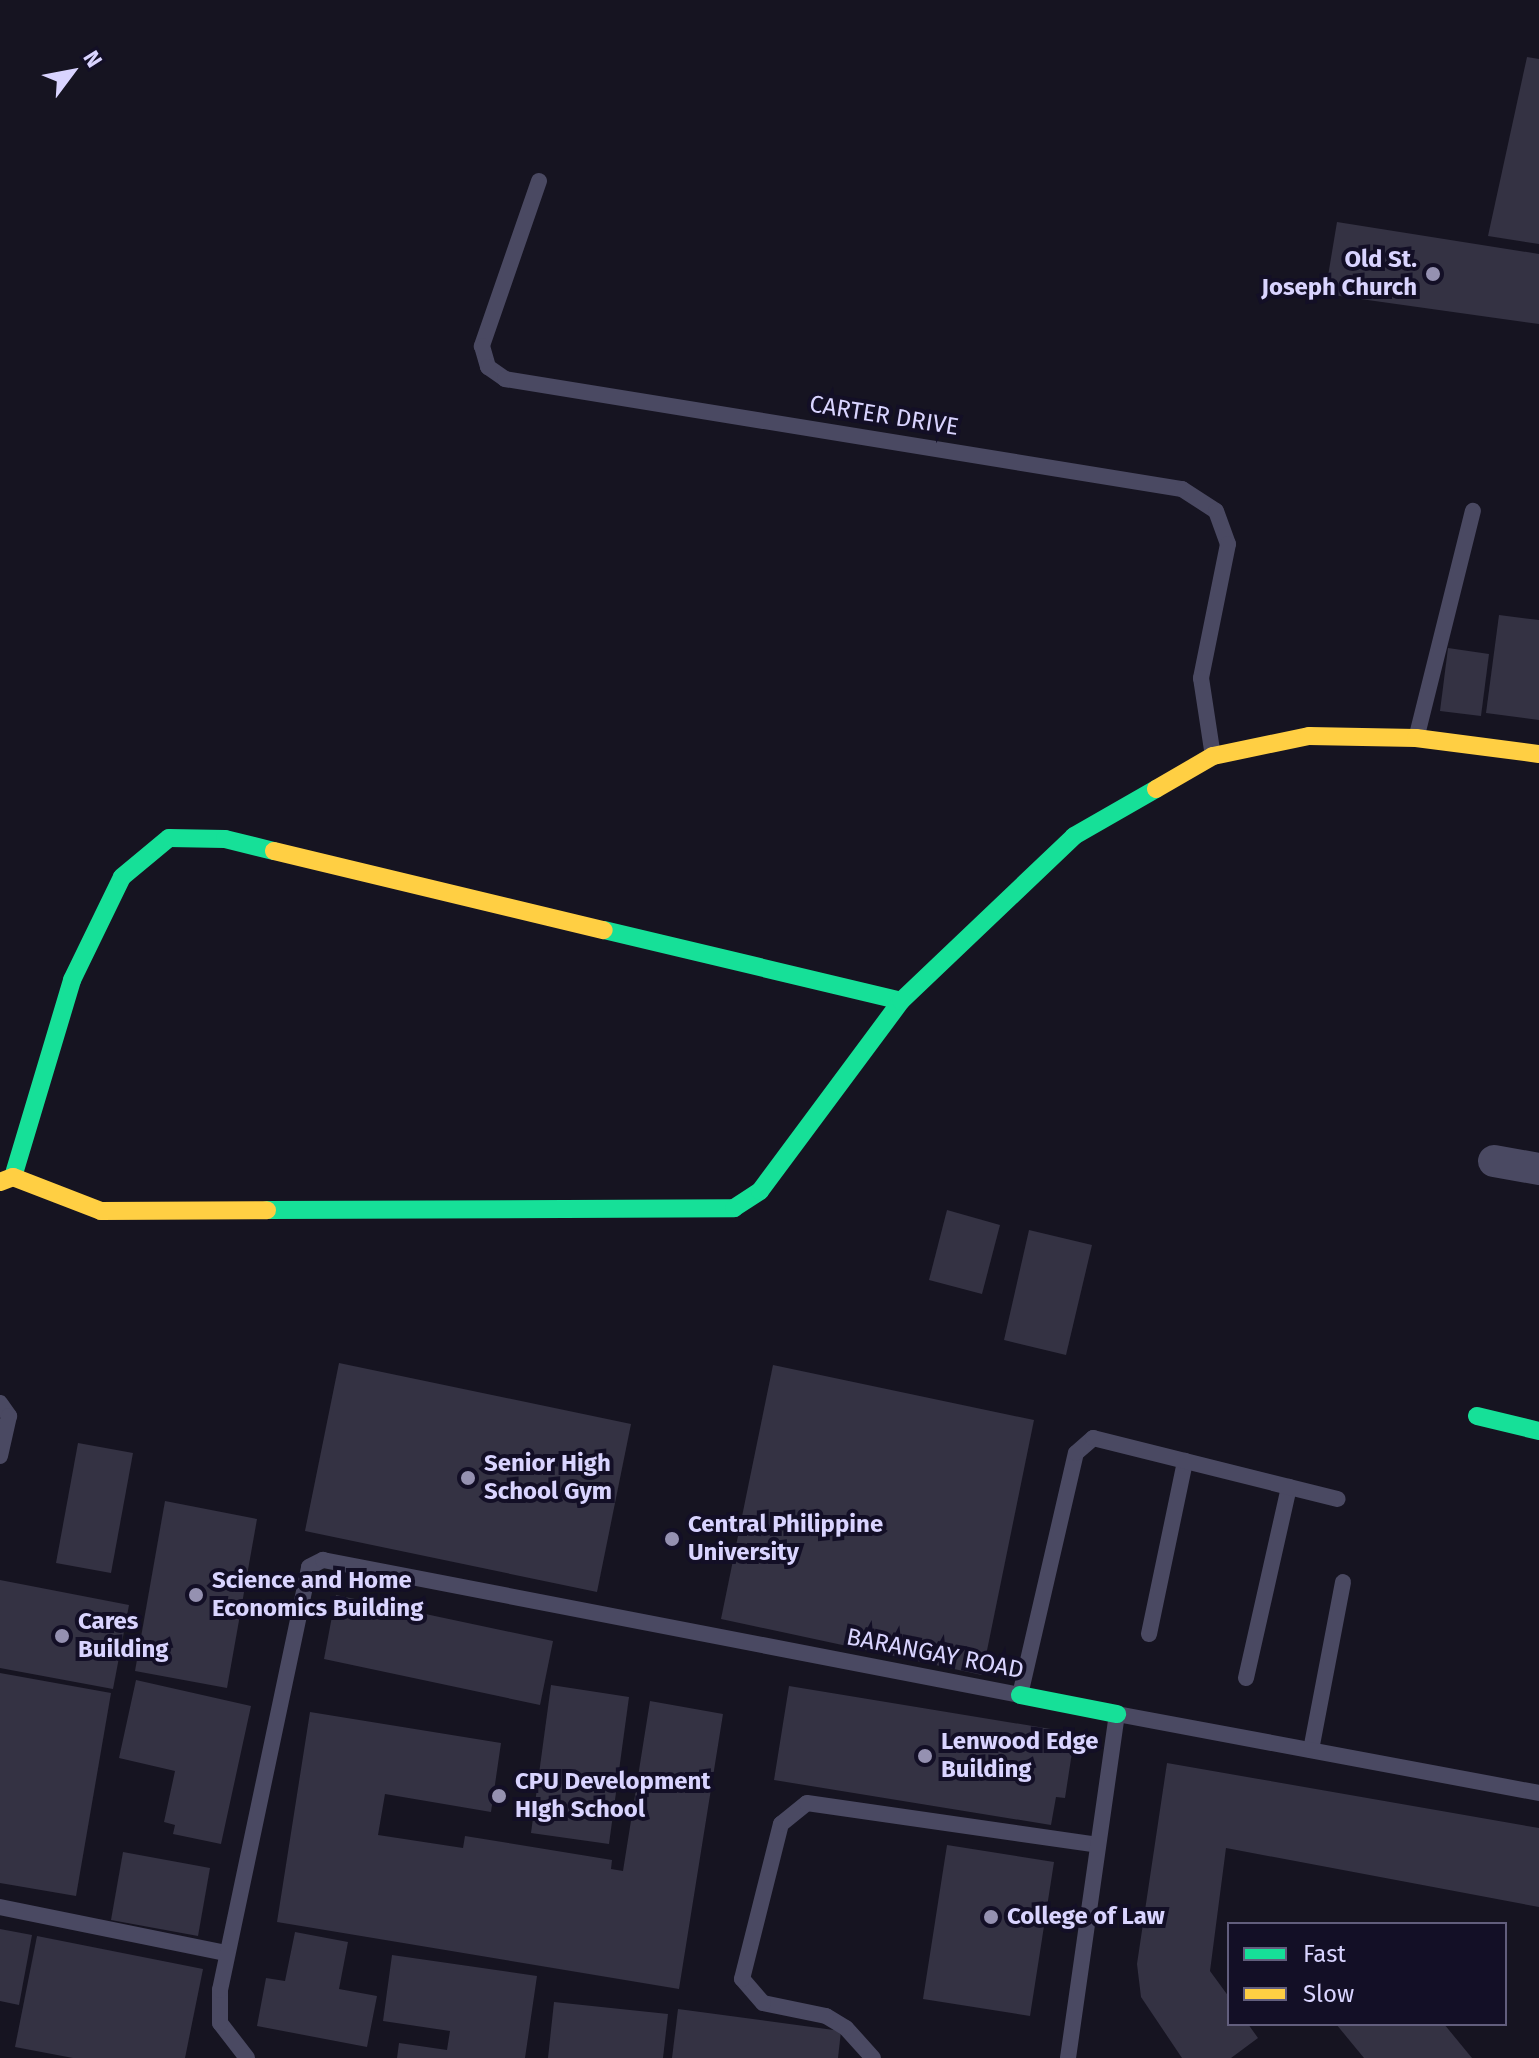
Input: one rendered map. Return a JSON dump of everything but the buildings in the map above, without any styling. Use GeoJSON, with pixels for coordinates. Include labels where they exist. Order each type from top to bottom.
{"type":"FeatureCollection","features":[{"type":"Feature","properties":{"kind":"street"},"geometry":{"type":"LineString","coordinates":[[901,1001],[225,839],[169,838],[122,877],[72,980],[6,1180],[101,1211],[734,1208],[760,1191],[901,1001],[1074,836],[1213,756],[1309,736],[1416,738],[1539,754]]}},
{"type":"Feature","properties":{"kind":"street"},"geometry":{"type":"LineString","coordinates":[[1494,1161],[1539,1169]]}},
{"type":"Feature","properties":{"kind":"street"},"geometry":{"type":"LineString","coordinates":[[1477,1416],[1539,1431]]}},
{"type":"Feature","properties":{"kind":"street","name":"BARANGAY ROAD"},"geometry":{"type":"LineString","coordinates":[[1020,1695],[1117,1714]]}},
{"type":"Feature","properties":{"kind":"lane","name":"CARTER DRIVE"},"geometry":{"type":"LineString","coordinates":[[539,181],[482,346],[488,367],[505,379],[1182,489],[1216,511],[1228,544],[1201,678],[1213,756]]}},
{"type":"Feature","properties":{"kind":"lane"},"geometry":{"type":"LineString","coordinates":[[1416,738],[1473,511]]}},
{"type":"Feature","properties":{"kind":"lane"},"geometry":{"type":"LineString","coordinates":[[0,1403],[9,1416],[0,1456]]}},
{"type":"Feature","properties":{"kind":"lane"},"geometry":{"type":"LineString","coordinates":[[1020,1695],[1076,1453],[1093,1438],[1337,1499]]}},
{"type":"Feature","properties":{"kind":"lane"},"geometry":{"type":"LineString","coordinates":[[1149,1634],[1185,1461]]}},
{"type":"Feature","properties":{"kind":"lane"},"geometry":{"type":"LineString","coordinates":[[1246,1678],[1289,1487]]}},
{"type":"Feature","properties":{"kind":"lane","name":"BARANGAY ROAD"},"geometry":{"type":"LineString","coordinates":[[226,1953],[301,1579],[323,1560],[1020,1695]]}},
{"type":"Feature","properties":{"kind":"lane"},"geometry":{"type":"LineString","coordinates":[[1311,1750],[1343,1582]]}},
{"type":"Feature","properties":{"kind":"lane"},"geometry":{"type":"LineString","coordinates":[[1068,2058],[1117,1714]]}},
{"type":"Feature","properties":{"kind":"lane","name":"BARANGAY ROAD"},"geometry":{"type":"LineString","coordinates":[[1117,1714],[1539,1793]]}},
{"type":"Feature","properties":{"kind":"lane"},"geometry":{"type":"LineString","coordinates":[[873,2058],[846,2028],[826,2016],[763,2003],[742,1979],[781,1824],[807,1803],[1098,1845]]}},
{"type":"Feature","properties":{"kind":"lane"},"geometry":{"type":"LineString","coordinates":[[0,1907],[226,1953],[220,2023],[247,2058]]}},
{"type":"Feature","properties":{"kind":"traffic: fast"},"geometry":{"type":"LineString","coordinates":[[267,1210],[734,1208],[760,1191],[901,1001],[1074,836],[1156,789]]}},
{"type":"Feature","properties":{"kind":"traffic: fast"},"geometry":{"type":"LineString","coordinates":[[13,1177],[72,980],[122,877],[169,838],[225,839],[274,851]]}},
{"type":"Feature","properties":{"kind":"traffic: fast"},"geometry":{"type":"LineString","coordinates":[[604,930],[901,1001]]}},
{"type":"Feature","properties":{"kind":"traffic: fast"},"geometry":{"type":"LineString","coordinates":[[1477,1416],[1539,1431]]}},
{"type":"Feature","properties":{"kind":"traffic: fast"},"geometry":{"type":"LineString","coordinates":[[1020,1695],[1117,1714]]}},
{"type":"Feature","properties":{"kind":"traffic: slow"},"geometry":{"type":"LineString","coordinates":[[1156,789],[1213,756],[1309,736],[1416,738],[1539,754]]}},
{"type":"Feature","properties":{"kind":"traffic: slow"},"geometry":{"type":"LineString","coordinates":[[274,851],[604,930]]}},
{"type":"Feature","properties":{"kind":"traffic: slow"},"geometry":{"type":"LineString","coordinates":[[0,1182],[13,1177],[101,1211],[267,1210]]}},
{"type":"Feature","properties":{"kind":"place","name":"Old St. Joseph Church"},"geometry":{"type":"Point","coordinates":[1433,274]}},
{"type":"Feature","properties":{"kind":"place","name":"Senior High School Gym"},"geometry":{"type":"Point","coordinates":[468,1478]}},
{"type":"Feature","properties":{"kind":"place","name":"Central Philippine University"},"geometry":{"type":"Point","coordinates":[672,1539]}},
{"type":"Feature","properties":{"kind":"place","name":"Science and Home Economics Building"},"geometry":{"type":"Point","coordinates":[196,1595]}},
{"type":"Feature","properties":{"kind":"place","name":"Cares Building"},"geometry":{"type":"Point","coordinates":[62,1636]}},
{"type":"Feature","properties":{"kind":"place","name":"Lenwood Edge Building"},"geometry":{"type":"Point","coordinates":[925,1756]}},
{"type":"Feature","properties":{"kind":"place","name":"CPU Development HIgh School"},"geometry":{"type":"Point","coordinates":[499,1796]}},
{"type":"Feature","properties":{"kind":"place","name":"College of Law"},"geometry":{"type":"Point","coordinates":[991,1917]}}]}
